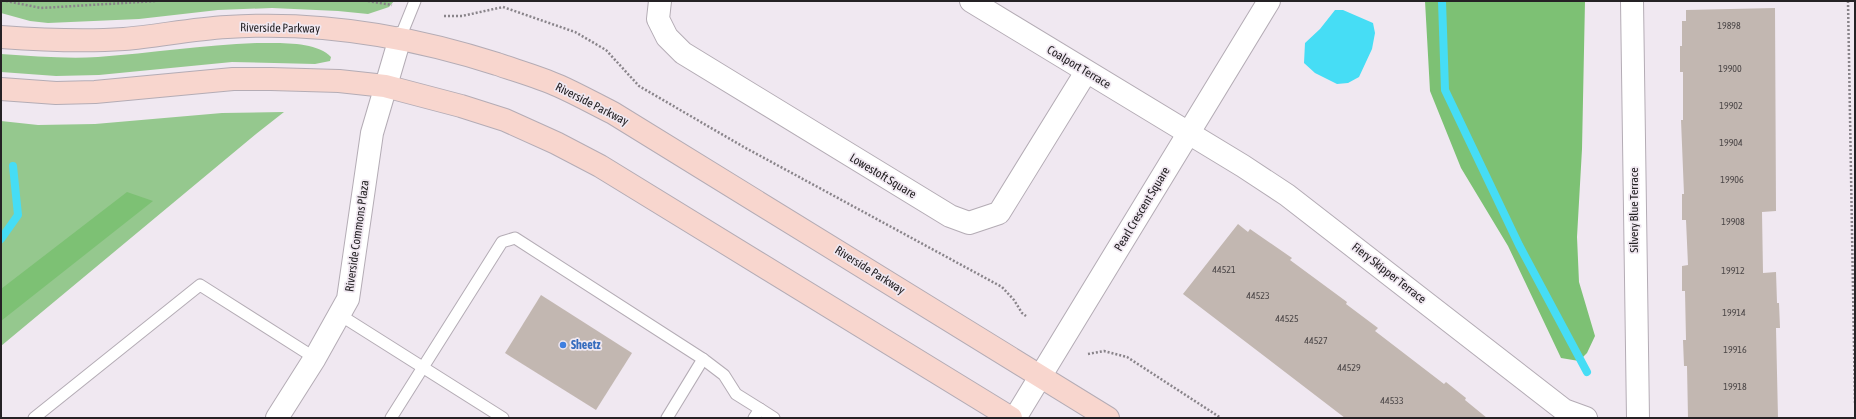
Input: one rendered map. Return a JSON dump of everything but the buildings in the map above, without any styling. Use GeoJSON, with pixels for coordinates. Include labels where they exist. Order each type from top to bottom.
{"type":"FeatureCollection","features":[{"type":"Feature","properties":{"kind":"main road","name":"Riverside Parkway"},"geometry":{"type":"LineString","coordinates":[[1,37],[80,41],[123,39],[227,27],[272,26],[347,31],[400,38],[457,51],[518,71],[559,86],[613,112],[1108,418]]}},
{"type":"Feature","properties":{"kind":"main road"},"geometry":{"type":"LineString","coordinates":[[1,89],[56,93],[95,92],[233,79],[339,81],[385,86],[460,106],[505,120],[556,143],[600,166],[1011,418]]}},
{"type":"Feature","properties":{"kind":"street","name":"Lowestoft Square"},"geometry":{"type":"LineString","coordinates":[[660,1],[658,19],[667,37],[683,53],[950,216],[969,223],[999,213],[1086,72]]}},
{"type":"Feature","properties":{"kind":"street","name":"Coalport Terrace"},"geometry":{"type":"LineString","coordinates":[[971,1],[1086,72],[1188,132]]}},
{"type":"Feature","properties":{"kind":"street","name":"Pearl Crescent Square"},"geometry":{"type":"LineString","coordinates":[[1015,418],[1269,1]]}},
{"type":"Feature","properties":{"kind":"street","name":"Silvery Blue Terrace"},"geometry":{"type":"LineString","coordinates":[[1632,1],[1638,418]]}},
{"type":"Feature","properties":{"kind":"street","name":"Riverside Commons Plaza"},"geometry":{"type":"LineString","coordinates":[[277,418],[315,358],[348,299],[372,133],[400,38]]}},
{"type":"Feature","properties":{"kind":"street","name":"Fiery Skipper Terrace"},"geometry":{"type":"LineString","coordinates":[[1188,132],[1287,195],[1564,410],[1586,418]]}},
{"type":"Feature","properties":{"kind":"lane"},"geometry":{"type":"LineString","coordinates":[[400,38],[415,1]]}},
{"type":"Feature","properties":{"kind":"lane"},"geometry":{"type":"LineString","coordinates":[[391,418],[502,242],[515,238],[703,359],[724,375],[736,394],[757,413],[774,418]]}},
{"type":"Feature","properties":{"kind":"lane"},"geometry":{"type":"LineString","coordinates":[[34,418],[200,285],[315,358]]}},
{"type":"Feature","properties":{"kind":"lane"},"geometry":{"type":"LineString","coordinates":[[340,315],[502,418]]}},
{"type":"Feature","properties":{"kind":"lane"},"geometry":{"type":"LineString","coordinates":[[667,418],[703,359]]}},
{"type":"Feature","properties":{"kind":"path"},"geometry":{"type":"LineString","coordinates":[[6,1],[41,8],[157,1]]}},
{"type":"Feature","properties":{"kind":"path"},"geometry":{"type":"LineString","coordinates":[[368,1],[392,5]]}},
{"type":"Feature","properties":{"kind":"path"},"geometry":{"type":"LineString","coordinates":[[1848,1],[1855,404]]}},
{"type":"Feature","properties":{"kind":"path"},"geometry":{"type":"LineString","coordinates":[[444,16],[462,16],[503,7],[575,32],[606,50],[639,86],[742,146],[1002,287],[1014,300],[1022,314],[1026,316]]}},
{"type":"Feature","properties":{"kind":"path"},"geometry":{"type":"LineString","coordinates":[[1088,354],[1104,351],[1127,357],[1221,418]]}},
{"type":"Feature","properties":{"kind":"green space"},"geometry":{"type":"Polygon","coordinates":[[[1,1],[394,1],[389,7],[368,14],[272,8],[218,10],[139,19],[48,23],[30,21],[1,13],[1,1]]]}},
{"type":"Feature","properties":{"kind":"green space"},"geometry":{"type":"Polygon","coordinates":[[[1425,1],[1585,1],[1582,149],[1577,237],[1579,282],[1595,336],[1587,353],[1579,361],[1561,358],[1508,246],[1461,168],[1430,91],[1425,1]]]}},
{"type":"Feature","properties":{"kind":"green space"},"geometry":{"type":"Polygon","coordinates":[[[258,43],[297,44],[316,48],[325,52],[331,57],[330,61],[315,64],[232,62],[99,75],[56,76],[1,72],[1,54],[86,58],[218,45],[258,43]]]}},
{"type":"Feature","properties":{"kind":"green space"},"geometry":{"type":"Polygon","coordinates":[[[284,112],[1,346],[1,121],[38,125],[95,124],[222,113],[284,112]]]}},
{"type":"Feature","properties":{"kind":"green space"},"geometry":{"type":"Polygon","coordinates":[[[127,192],[153,201],[1,321],[1,289],[127,192]]]}},
{"type":"Feature","properties":{"kind":"water"},"geometry":{"type":"Polygon","coordinates":[[[1335,10],[1343,10],[1373,23],[1375,33],[1372,49],[1359,77],[1348,83],[1337,84],[1315,73],[1304,63],[1305,43],[1320,29],[1335,10]]]}},
{"type":"Feature","properties":{"kind":"waterway"},"geometry":{"type":"LineString","coordinates":[[1442,1],[1445,90],[1519,245],[1587,372]]}},
{"type":"Feature","properties":{"kind":"waterway"},"geometry":{"type":"LineString","coordinates":[[1,239],[18,215],[13,166]]}},
{"type":"Feature","properties":{"kind":"place","name":"Sheetz"},"geometry":{"type":"Point","coordinates":[563,345]}}]}
